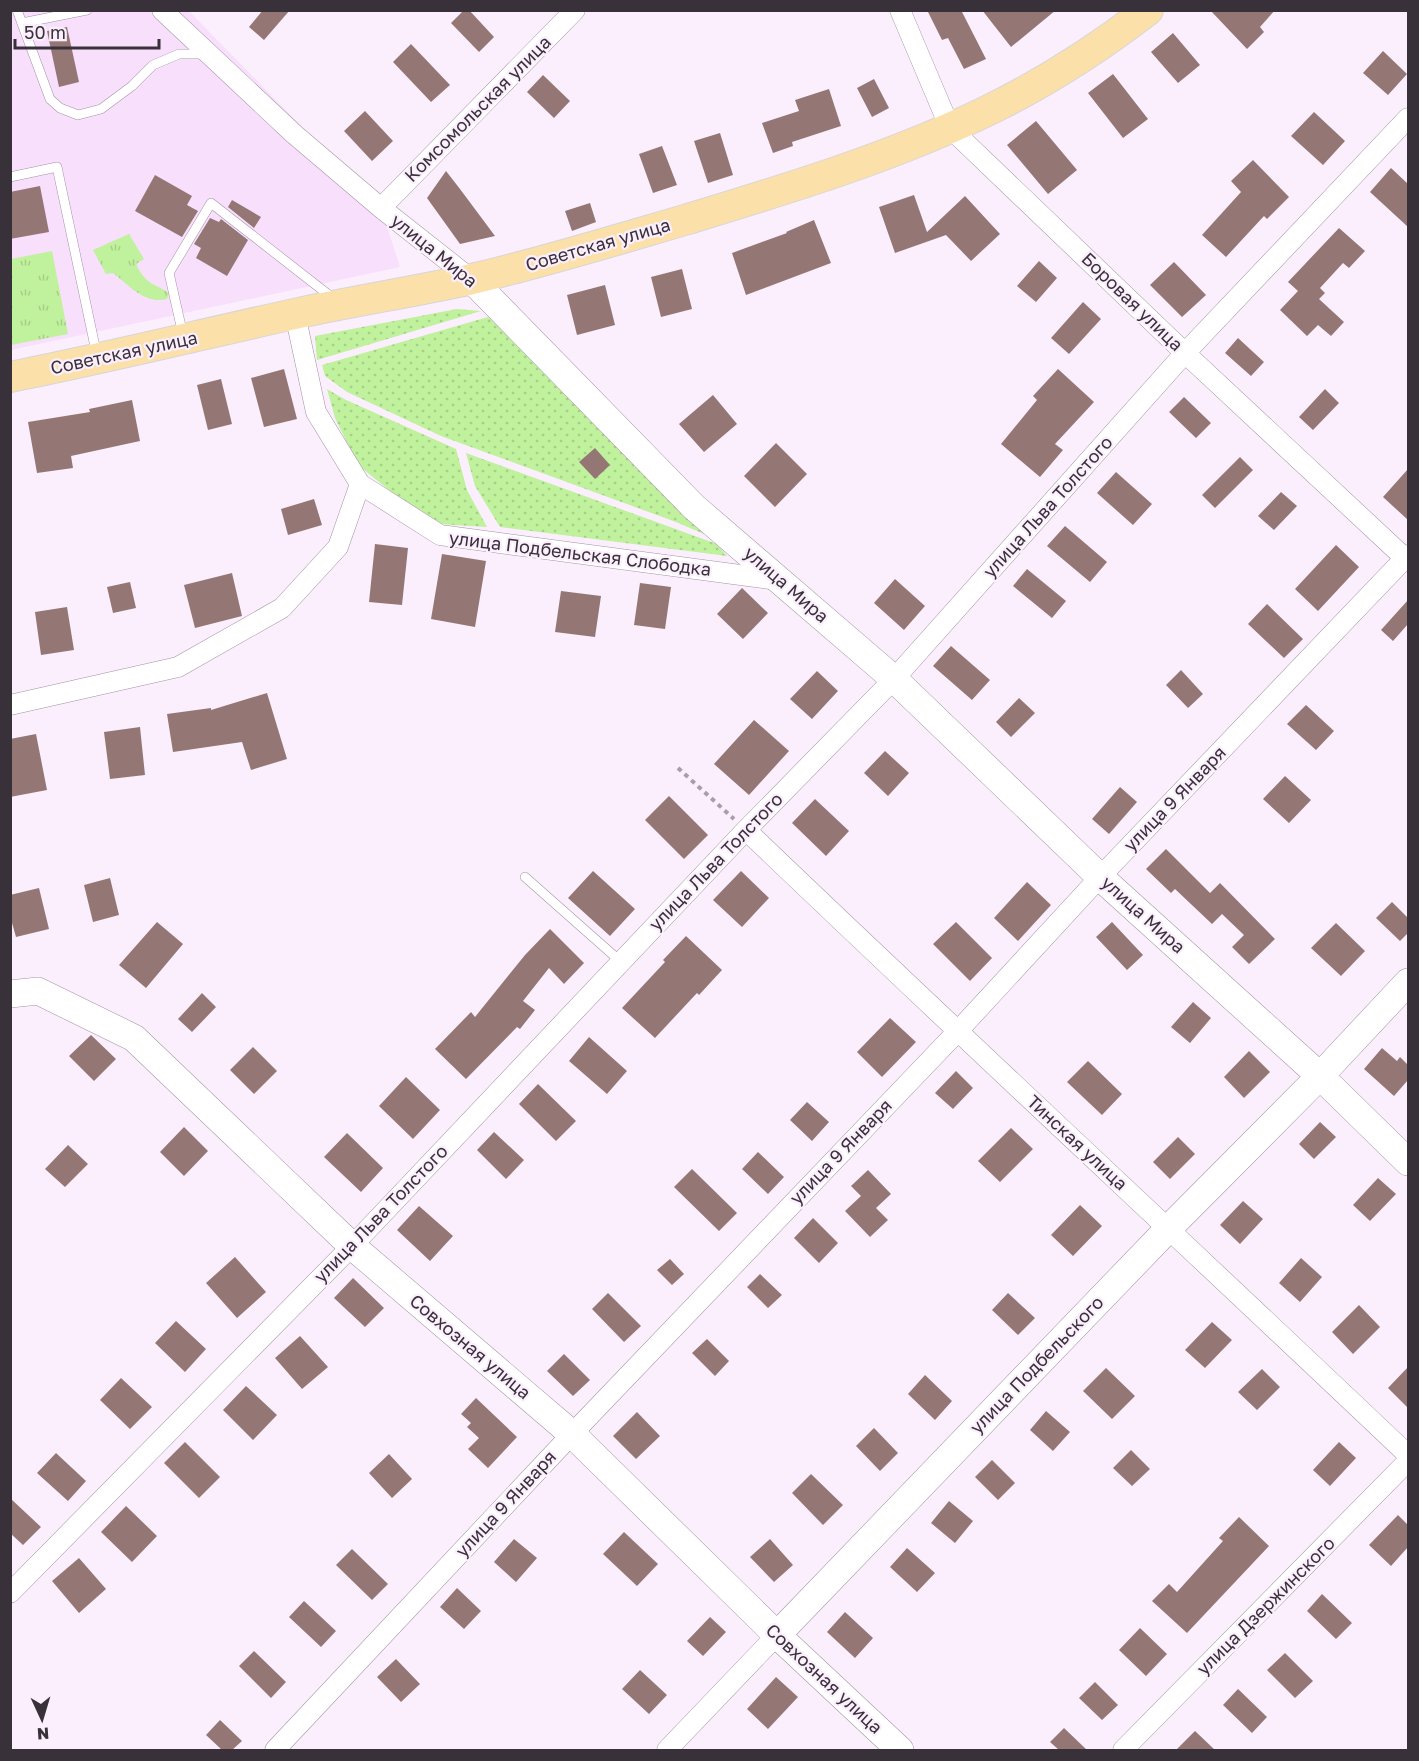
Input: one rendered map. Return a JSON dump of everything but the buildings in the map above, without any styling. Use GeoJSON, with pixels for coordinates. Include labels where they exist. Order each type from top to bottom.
{"type":"FeatureCollection","features":[{"type":"Feature","properties":{"kind":"main road","name":"Советская улица"},"geometry":{"type":"LineString","coordinates":[[10,377],[295,314],[471,279],[557,258],[760,197],[875,157],[994,108],[1046,80],[1113,37],[1148,10]]}},
{"type":"Feature","properties":{"kind":"main road","name":"улица Мира"},"geometry":{"type":"LineString","coordinates":[[471,279],[694,507],[894,679],[1100,877],[1320,1076],[1408,1162]]}},
{"type":"Feature","properties":{"kind":"main road","name":"улица Подбельского"},"geometry":{"type":"LineString","coordinates":[[777,1635],[1169,1228],[1320,1076],[1408,982]]}},
{"type":"Feature","properties":{"kind":"main road","name":"Совхозная улица"},"geometry":{"type":"LineString","coordinates":[[10,994],[38,991],[134,1038],[352,1246],[572,1434],[777,1635],[900,1750]]}},
{"type":"Feature","properties":{"kind":"street","name":"улица Мира"},"geometry":{"type":"LineString","coordinates":[[162,10],[294,134],[381,208],[471,279]]}},
{"type":"Feature","properties":{"kind":"street","name":"Комсомольская улица"},"geometry":{"type":"LineString","coordinates":[[381,208],[575,10]]}},
{"type":"Feature","properties":{"kind":"street","name":"Боровая улица"},"geometry":{"type":"LineString","coordinates":[[900,10],[950,128],[1185,353],[1407,558]]}},
{"type":"Feature","properties":{"kind":"street","name":"улица Льва Толстого"},"geometry":{"type":"LineString","coordinates":[[10,1593],[352,1246],[620,961],[894,679],[1185,353],[1408,118]]}},
{"type":"Feature","properties":{"kind":"street"},"geometry":{"type":"LineString","coordinates":[[10,705],[178,667],[282,608],[338,547],[360,484],[316,412],[295,314]]}},
{"type":"Feature","properties":{"kind":"street","name":"улица Подбельская Слободка"},"geometry":{"type":"LineString","coordinates":[[360,484],[440,536],[779,580]]}},
{"type":"Feature","properties":{"kind":"street","name":"улица 9 Января"},"geometry":{"type":"LineString","coordinates":[[275,1750],[572,1434],[957,1032],[1100,877],[1407,558]]}},
{"type":"Feature","properties":{"kind":"street","name":"Тинская улица"},"geometry":{"type":"LineString","coordinates":[[746,830],[957,1032],[1169,1228],[1408,1455]]}},
{"type":"Feature","properties":{"kind":"street","name":"улица Дзержинского"},"geometry":{"type":"LineString","coordinates":[[1122,1750],[1408,1461]]}},
{"type":"Feature","properties":{"kind":"street","name":"улица Подбельского"},"geometry":{"type":"LineString","coordinates":[[667,1750],[777,1635]]}},
{"type":"Feature","properties":{"kind":"lane"},"geometry":{"type":"LineString","coordinates":[[17,10],[50,99],[60,108],[78,115],[101,109],[132,86],[153,65],[179,54],[207,54]]}},
{"type":"Feature","properties":{"kind":"lane"},"geometry":{"type":"LineString","coordinates":[[22,22],[87,10]]}},
{"type":"Feature","properties":{"kind":"lane"},"geometry":{"type":"LineString","coordinates":[[10,177],[57,167],[98,359]]}},
{"type":"Feature","properties":{"kind":"lane"},"geometry":{"type":"LineString","coordinates":[[184,340],[169,273],[211,203],[340,305]]}},
{"type":"Feature","properties":{"kind":"lane"},"geometry":{"type":"LineString","coordinates":[[525,877],[620,961]]}},
{"type":"Feature","properties":{"kind":"path"},"geometry":{"type":"LineString","coordinates":[[678,768],[746,830]]}},
{"type":"Feature","properties":{"kind":"shaded area"},"geometry":{"type":"Polygon","coordinates":[[[10,11],[189,11],[381,208],[400,267],[11,350],[10,11]]]}},
{"type":"Feature","properties":{"kind":"green space"},"geometry":{"type":"Polygon","coordinates":[[[129,234],[144,259],[136,264],[140,271],[150,282],[169,293],[167,299],[144,297],[113,273],[106,274],[93,250],[129,234]]]}},
{"type":"Feature","properties":{"kind":"green space"},"geometry":{"type":"Polygon","coordinates":[[[52,251],[68,334],[11,345],[11,259],[52,251]]]}},
{"type":"Feature","properties":{"kind":"green space"},"geometry":{"type":"Polygon","coordinates":[[[457,309],[481,311],[317,360],[315,336],[457,309]]]}},
{"type":"Feature","properties":{"kind":"green space"},"geometry":{"type":"Polygon","coordinates":[[[488,317],[718,540],[676,522],[441,436],[347,392],[325,376],[322,365],[488,317]]]}},
{"type":"Feature","properties":{"kind":"green space"},"geometry":{"type":"Polygon","coordinates":[[[327,389],[344,399],[456,449],[467,490],[487,527],[439,524],[400,499],[358,465],[335,418],[327,389]]]}},
{"type":"Feature","properties":{"kind":"green space"},"geometry":{"type":"Polygon","coordinates":[[[466,453],[717,544],[727,556],[500,527],[475,486],[466,453]]]}}]}
